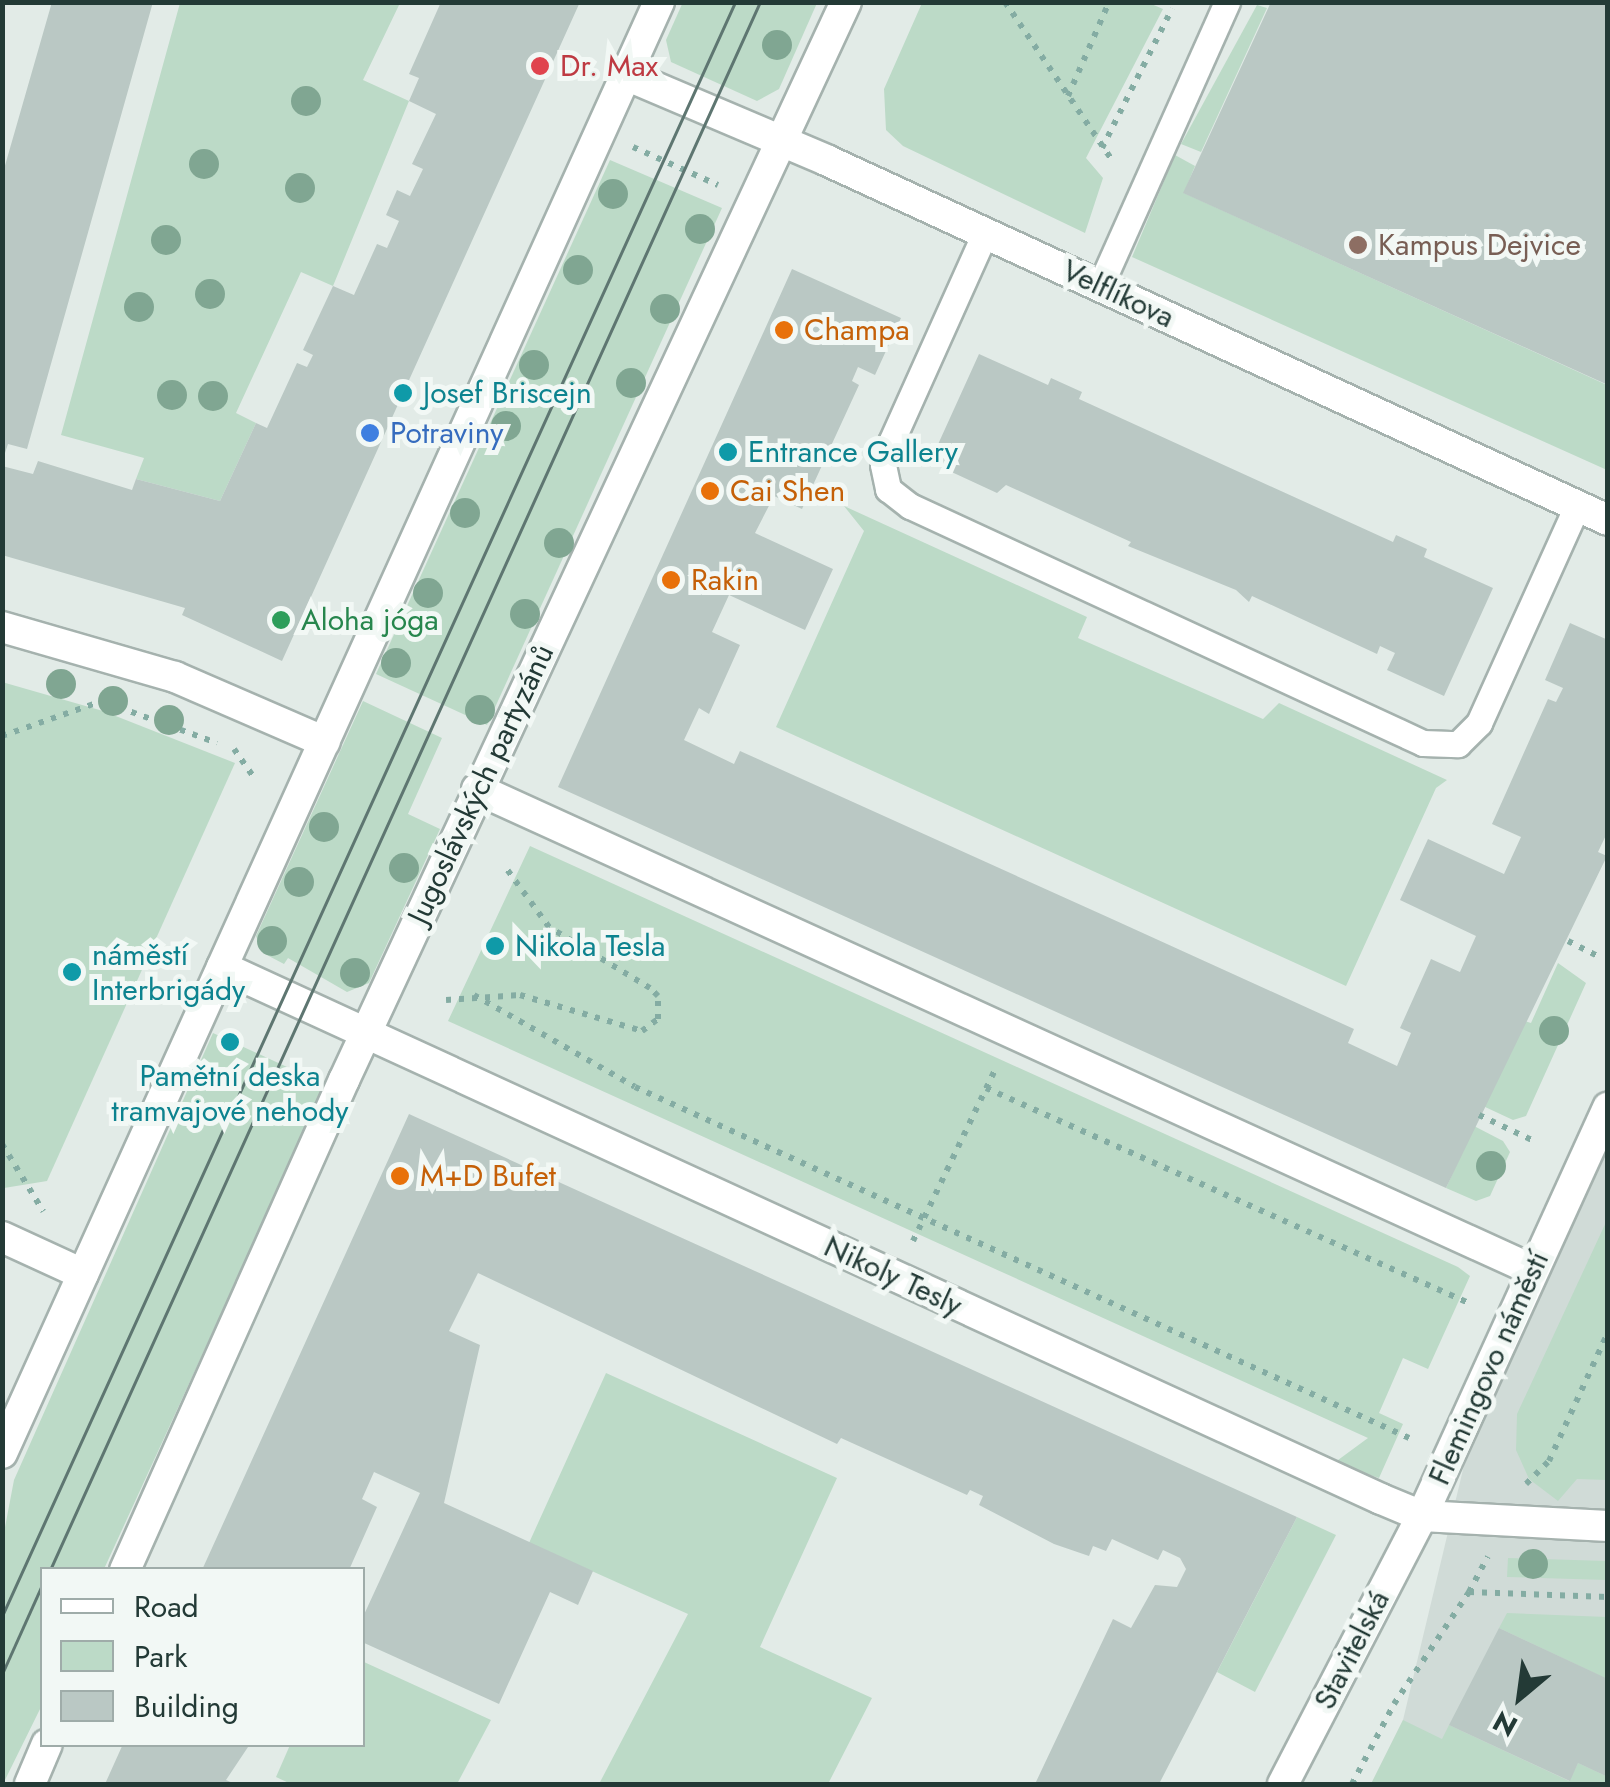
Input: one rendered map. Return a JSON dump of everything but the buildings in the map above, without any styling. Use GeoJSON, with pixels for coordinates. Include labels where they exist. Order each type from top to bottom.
{"type":"FeatureCollection","features":[{"type":"Feature","properties":{"kind":"street"},"geometry":{"type":"LineString","coordinates":[[2,1453],[659,2]]}},
{"type":"Feature","properties":{"kind":"street","name":"Jugoslávských partyzánů"},"geometry":{"type":"LineString","coordinates":[[127,1567],[365,1034],[846,2]]}},
{"type":"Feature","properties":{"kind":"street","name":"Velflíkova"},"geometry":{"type":"LineString","coordinates":[[626,75],[985,233],[1608,520]]}},
{"type":"Feature","properties":{"kind":"street"},"geometry":{"type":"LineString","coordinates":[[2,628],[175,677],[325,742]]}},
{"type":"Feature","properties":{"kind":"street"},"geometry":{"type":"LineString","coordinates":[[478,790],[1533,1270]]}},
{"type":"Feature","properties":{"kind":"street","name":"Nikoly Tesly"},"geometry":{"type":"LineString","coordinates":[[222,968],[1422,1516]]}},
{"type":"Feature","properties":{"kind":"street","name":"Flemingovo náměstí"},"geometry":{"type":"LineString","coordinates":[[1608,1107],[1422,1516],[1608,1526]]}},
{"type":"Feature","properties":{"kind":"street"},"geometry":{"type":"LineString","coordinates":[[2,1237],[83,1274]]}},
{"type":"Feature","properties":{"kind":"street","name":"Stavitelská"},"geometry":{"type":"LineString","coordinates":[[1283,1784],[1422,1516]]}},
{"type":"Feature","properties":{"kind":"street"},"geometry":{"type":"LineString","coordinates":[[30,1784],[47,1747]]}},
{"type":"Feature","properties":{"kind":"lane"},"geometry":{"type":"LineString","coordinates":[[1100,286],[1227,2]]}},
{"type":"Feature","properties":{"kind":"lane"},"geometry":{"type":"LineString","coordinates":[[985,233],[890,442],[883,465],[888,488],[910,506],[1317,694],[1434,747],[1470,735],[1577,506]]}},
{"type":"Feature","properties":{"kind":"path"},"geometry":{"type":"LineString","coordinates":[[1005,2],[1102,149],[1172,9]]}},
{"type":"Feature","properties":{"kind":"path"},"geometry":{"type":"LineString","coordinates":[[1067,97],[1109,2]]}},
{"type":"Feature","properties":{"kind":"path"},"geometry":{"type":"LineString","coordinates":[[652,155],[728,189]]}},
{"type":"Feature","properties":{"kind":"path"},"geometry":{"type":"LineString","coordinates":[[86,696],[236,750],[253,776]]}},
{"type":"Feature","properties":{"kind":"path"},"geometry":{"type":"LineString","coordinates":[[2,736],[102,701]]}},
{"type":"Feature","properties":{"kind":"path"},"geometry":{"type":"LineString","coordinates":[[446,1000],[474,994],[545,1000],[632,1030],[658,1018],[658,996],[650,988],[549,926],[506,868]]}},
{"type":"Feature","properties":{"kind":"path"},"geometry":{"type":"LineString","coordinates":[[1568,941],[1598,956]]}},
{"type":"Feature","properties":{"kind":"path"},"geometry":{"type":"LineString","coordinates":[[474,994],[577,1059],[1409,1438]]}},
{"type":"Feature","properties":{"kind":"path"},"geometry":{"type":"LineString","coordinates":[[896,1277],[1012,1034]]}},
{"type":"Feature","properties":{"kind":"path"},"geometry":{"type":"LineString","coordinates":[[986,1088],[1471,1304]]}},
{"type":"Feature","properties":{"kind":"path"},"geometry":{"type":"LineString","coordinates":[[1479,1115],[1536,1142]]}},
{"type":"Feature","properties":{"kind":"path"},"geometry":{"type":"LineString","coordinates":[[2,1144],[44,1213]]}},
{"type":"Feature","properties":{"kind":"path"},"geometry":{"type":"LineString","coordinates":[[1352,1784],[1394,1704],[1469,1592],[1529,1479],[1548,1462],[1608,1332]]}},
{"type":"Feature","properties":{"kind":"path"},"geometry":{"type":"LineString","coordinates":[[1469,1592],[1608,1597]]}},
{"type":"Feature","properties":{"kind":"shaded area"},"geometry":{"type":"Polygon","coordinates":[[[1607,1135],[1607,1784],[1371,1784],[1403,1720],[1472,1432],[1607,1135]]]}},
{"type":"Feature","properties":{"kind":"green space"},"geometry":{"type":"Polygon","coordinates":[[[683,2],[817,3],[779,89],[757,101],[671,62],[666,40],[683,2]]]}},
{"type":"Feature","properties":{"kind":"green space"},"geometry":{"type":"Polygon","coordinates":[[[180,3],[400,3],[363,80],[409,101],[333,286],[301,272],[236,413],[256,423],[220,501],[136,479],[144,458],[61,435],[180,3]]]}},
{"type":"Feature","properties":{"kind":"green space"},"geometry":{"type":"Polygon","coordinates":[[[922,3],[1149,3],[1163,9],[1086,158],[1103,178],[1085,233],[903,146],[886,130],[884,89],[922,3]]]}},
{"type":"Feature","properties":{"kind":"green space"},"geometry":{"type":"Polygon","coordinates":[[[1257,5],[1267,8],[1201,152],[1181,144],[1257,5]]]}},
{"type":"Feature","properties":{"kind":"green space"},"geometry":{"type":"Polygon","coordinates":[[[1175,155],[1195,166],[1184,193],[1607,385],[1607,470],[1132,257],[1175,155]]]}},
{"type":"Feature","properties":{"kind":"green space"},"geometry":{"type":"Polygon","coordinates":[[[610,160],[722,208],[487,725],[376,674],[610,160]]]}},
{"type":"Feature","properties":{"kind":"green space"},"geometry":{"type":"Polygon","coordinates":[[[844,506],[1087,617],[1078,638],[1263,719],[1279,703],[1447,780],[1436,788],[1346,986],[776,727],[864,531],[844,506]]]}},
{"type":"Feature","properties":{"kind":"green space","name":"náměstí Interbrigády"},"geometry":{"type":"Polygon","coordinates":[[[2,682],[103,711],[235,763],[47,1181],[4,1188],[2,682]]]}},
{"type":"Feature","properties":{"kind":"green space"},"geometry":{"type":"Polygon","coordinates":[[[363,701],[442,738],[408,814],[440,829],[369,983],[347,992],[288,958],[284,964],[263,953],[256,936],[363,701]]]}},
{"type":"Feature","properties":{"kind":"green space"},"geometry":{"type":"Polygon","coordinates":[[[530,846],[1458,1267],[1470,1276],[1428,1369],[1403,1358],[1379,1413],[1403,1424],[1379,1478],[1334,1463],[1368,1438],[448,1021],[530,846]]]}},
{"type":"Feature","properties":{"kind":"green space"},"geometry":{"type":"Polygon","coordinates":[[[1558,963],[1586,983],[1526,1116],[1513,1120],[1483,1106],[1522,1020],[1531,1023],[1558,963]]]}},
{"type":"Feature","properties":{"kind":"green space"},"geometry":{"type":"Polygon","coordinates":[[[213,1033],[326,1085],[105,1567],[40,1567],[40,1709],[3,1784],[2,1543],[14,1480],[213,1033]]]}},
{"type":"Feature","properties":{"kind":"green space"},"geometry":{"type":"Polygon","coordinates":[[[1474,1126],[1503,1141],[1510,1152],[1490,1196],[1476,1201],[1446,1188],[1474,1126]]]}},
{"type":"Feature","properties":{"kind":"green space"},"geometry":{"type":"Polygon","coordinates":[[[1607,1220],[1607,1480],[1577,1479],[1558,1501],[1529,1479],[1516,1450],[1517,1414],[1607,1220]]]}},
{"type":"Feature","properties":{"kind":"green space"},"geometry":{"type":"Polygon","coordinates":[[[606,1373],[837,1478],[760,1647],[872,1698],[828,1784],[599,1784],[688,1614],[529,1543],[606,1373]]]}},
{"type":"Feature","properties":{"kind":"green space"},"geometry":{"type":"Polygon","coordinates":[[[1297,1517],[1336,1535],[1255,1692],[1217,1672],[1297,1517]]]}},
{"type":"Feature","properties":{"kind":"green space"},"geometry":{"type":"Polygon","coordinates":[[[1508,1558],[1607,1561],[1607,1580],[1507,1577],[1508,1558]]]}},
{"type":"Feature","properties":{"kind":"green space"},"geometry":{"type":"Polygon","coordinates":[[[1507,1613],[1607,1617],[1607,1679],[1499,1628],[1507,1613]]]}},
{"type":"Feature","properties":{"kind":"green space"},"geometry":{"type":"Polygon","coordinates":[[[365,1662],[491,1720],[457,1784],[291,1784],[276,1777],[289,1747],[365,1747],[365,1662]]]}},
{"type":"Feature","properties":{"kind":"green space"},"geometry":{"type":"Polygon","coordinates":[[[1403,1720],[1442,1739],[1449,1725],[1569,1781],[1578,1763],[1608,1777],[1607,1784],[1371,1784],[1403,1720]]]}},
{"type":"Feature","properties":{"kind":"tram line"},"geometry":{"type":"LineString","coordinates":[[2,1616],[735,2]]}},
{"type":"Feature","properties":{"kind":"tram line"},"geometry":{"type":"LineString","coordinates":[[51,1567],[760,2]]}},
{"type":"Feature","properties":{"kind":"tram line"},"geometry":{"type":"LineString","coordinates":[[2,1674],[40,1589]]}},
{"type":"Feature","properties":{"kind":"place","name":"Dr. Max"},"geometry":{"type":"Point","coordinates":[540,66]}},
{"type":"Feature","properties":{"kind":"place","name":"Kampus Dejvice"},"geometry":{"type":"Point","coordinates":[1358,245]}},
{"type":"Feature","properties":{"kind":"place","name":"Champa"},"geometry":{"type":"Point","coordinates":[784,330]}},
{"type":"Feature","properties":{"kind":"place","name":"Josef Briscejn"},"geometry":{"type":"Point","coordinates":[403,393]}},
{"type":"Feature","properties":{"kind":"place","name":"Potraviny"},"geometry":{"type":"Point","coordinates":[370,433]}},
{"type":"Feature","properties":{"kind":"place","name":"Entrance Gallery"},"geometry":{"type":"Point","coordinates":[728,452]}},
{"type":"Feature","properties":{"kind":"place","name":"Cai Shen"},"geometry":{"type":"Point","coordinates":[710,491]}},
{"type":"Feature","properties":{"kind":"place","name":"Rakin"},"geometry":{"type":"Point","coordinates":[671,580]}},
{"type":"Feature","properties":{"kind":"place","name":"Aloha jóga"},"geometry":{"type":"Point","coordinates":[281,620]}},
{"type":"Feature","properties":{"kind":"place","name":"Nikola Tesla"},"geometry":{"type":"Point","coordinates":[495,946]}},
{"type":"Feature","properties":{"kind":"place","name":"náměstí Interbrigády"},"geometry":{"type":"Point","coordinates":[72,972]}},
{"type":"Feature","properties":{"kind":"place","name":"Pamětní deska tramvajové nehody"},"geometry":{"type":"Point","coordinates":[230,1042]}},
{"type":"Feature","properties":{"kind":"place","name":"M+D Bufet"},"geometry":{"type":"Point","coordinates":[400,1176]}}]}
